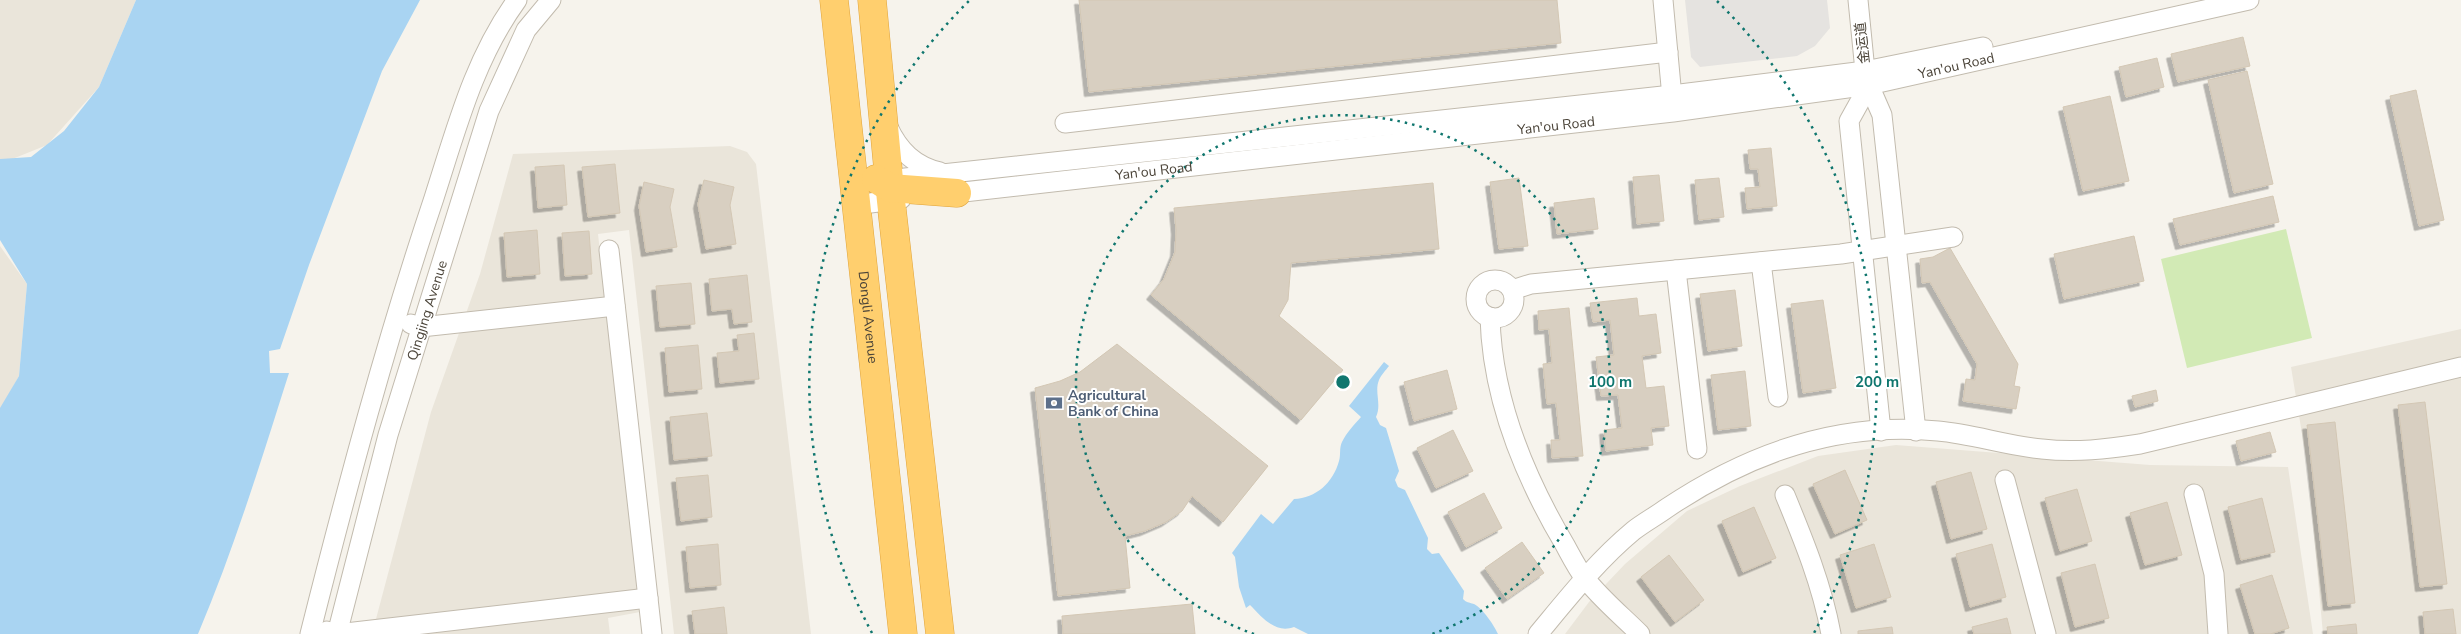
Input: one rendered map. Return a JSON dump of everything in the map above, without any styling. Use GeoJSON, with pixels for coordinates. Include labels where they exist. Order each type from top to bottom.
{"type":"FeatureCollection","features":[{"type":"Feature","properties":{"kind":"highway"},"geometry":{"type":"LineString","coordinates":[[834,0],[846,118],[876,190],[956,183]]}},
{"type":"Feature","properties":{"kind":"highway","name":"Dongli Avenue"},"geometry":{"type":"LineString","coordinates":[[872,0],[883,112],[876,190],[903,634]]}},
{"type":"Feature","properties":{"kind":"highway","name":"Dongli Avenue"},"geometry":{"type":"LineString","coordinates":[[876,190],[940,634]]}},
{"type":"Feature","properties":{"kind":"street","name":"Qingjing Avenue"},"geometry":{"type":"LineString","coordinates":[[311,630],[361,440],[408,276],[482,56],[501,22],[517,0]]}},
{"type":"Feature","properties":{"kind":"street","name":"Qingjing Avenue"},"geometry":{"type":"LineString","coordinates":[[337,634],[388,435],[486,121],[499,87],[526,30],[551,0]]}},
{"type":"Feature","properties":{"kind":"street"},"geometry":{"type":"LineString","coordinates":[[1663,0],[1673,104]]}},
{"type":"Feature","properties":{"kind":"street","name":"金运道"},"geometry":{"type":"LineString","coordinates":[[1858,0],[1867,78],[1882,115],[1916,430]]}},
{"type":"Feature","properties":{"kind":"street","name":"Yan'ou Road"},"geometry":{"type":"LineString","coordinates":[[1867,78],[2196,0]]}},
{"type":"Feature","properties":{"kind":"street","name":"Yan'ou Road"},"geometry":{"type":"LineString","coordinates":[[883,112],[893,139],[909,157],[919,165],[956,183],[1673,104],[1867,78],[2248,0]]}},
{"type":"Feature","properties":{"kind":"street"},"geometry":{"type":"LineString","coordinates":[[1065,123],[1668,52]]}},
{"type":"Feature","properties":{"kind":"street"},"geometry":{"type":"LineString","coordinates":[[475,77],[499,87]]}},
{"type":"Feature","properties":{"kind":"street"},"geometry":{"type":"LineString","coordinates":[[1867,78],[1849,121],[1881,431]]}},
{"type":"Feature","properties":{"kind":"street"},"geometry":{"type":"LineString","coordinates":[[1512,290],[1531,284],[1761,262],[1953,237]]}},
{"type":"Feature","properties":{"kind":"street"},"geometry":{"type":"LineString","coordinates":[[608,250],[652,634]]}},
{"type":"Feature","properties":{"kind":"street"},"geometry":{"type":"LineString","coordinates":[[1761,262],[1778,397]]}},
{"type":"Feature","properties":{"kind":"street"},"geometry":{"type":"LineString","coordinates":[[1676,270],[1697,449]]}},
{"type":"Feature","properties":{"kind":"street"},"geometry":{"type":"LineString","coordinates":[[1490,317],[1504,316],[1510,311],[1514,297],[1512,290],[1502,281],[1495,280],[1483,284],[1478,291],[1478,306],[1490,317],[1491,348],[1502,399],[1520,454],[1550,520],[1584,578],[1640,634]]}},
{"type":"Feature","properties":{"kind":"street"},"geometry":{"type":"LineString","coordinates":[[395,321],[421,326],[615,306]]}},
{"type":"Feature","properties":{"kind":"street"},"geometry":{"type":"LineString","coordinates":[[1538,634],[1584,578],[1633,531],[1695,489],[1743,465],[1802,442],[1856,431],[1938,430],[2041,449],[2086,452],[2140,444],[2461,367]]}},
{"type":"Feature","properties":{"kind":"street"},"geometry":{"type":"LineString","coordinates":[[2005,480],[2046,634]]}},
{"type":"Feature","properties":{"kind":"street"},"geometry":{"type":"LineString","coordinates":[[2194,494],[2214,574],[2218,634]]}},
{"type":"Feature","properties":{"kind":"street"},"geometry":{"type":"LineString","coordinates":[[1786,496],[1812,560],[1826,606],[1831,634]]}},
{"type":"Feature","properties":{"kind":"street"},"geometry":{"type":"LineString","coordinates":[[311,630],[337,634],[648,598]]}},
{"type":"Feature","properties":{"kind":"shaded area"},"geometry":{"type":"Polygon","coordinates":[[[0,0],[136,0],[99,87],[47,145],[0,164],[0,0]]]}},
{"type":"Feature","properties":{"kind":"shaded area"},"geometry":{"type":"Polygon","coordinates":[[[1685,0],[1827,0],[1830,28],[1815,46],[1797,56],[1700,67],[1691,57],[1685,0]]]}},
{"type":"Feature","properties":{"kind":"shaded area"},"geometry":{"type":"Polygon","coordinates":[[[730,146],[747,152],[756,164],[811,634],[674,634],[629,230],[598,234],[640,612],[608,618],[610,634],[372,634],[431,412],[480,274],[513,154],[730,146]]]}},
{"type":"Feature","properties":{"kind":"shaded area"},"geometry":{"type":"Polygon","coordinates":[[[0,246],[27,284],[19,376],[0,410],[0,246]]]}},
{"type":"Feature","properties":{"kind":"shaded area"},"geometry":{"type":"Polygon","coordinates":[[[2461,329],[2461,634],[2323,634],[2308,470],[2291,367],[2461,329]]]}},
{"type":"Feature","properties":{"kind":"shaded area"},"geometry":{"type":"Polygon","coordinates":[[[1896,445],[2150,465],[2288,467],[2313,634],[1565,634],[1589,602],[1625,564],[1687,511],[1740,486],[1818,456],[1896,445]]]}},
{"type":"Feature","properties":{"kind":"green space"},"geometry":{"type":"Polygon","coordinates":[[[2286,229],[2312,338],[2187,368],[2161,259],[2286,229]]]}},
{"type":"Feature","properties":{"kind":"water"},"geometry":{"type":"Polygon","coordinates":[[[136,0],[420,0],[382,71],[309,265],[280,349],[269,351],[270,373],[289,373],[235,537],[198,634],[0,634],[0,408],[19,376],[27,284],[0,240],[0,159],[31,157],[64,131],[99,87],[136,0]]]}},
{"type":"Feature","properties":{"kind":"water"},"geometry":{"type":"Polygon","coordinates":[[[1384,362],[1389,366],[1379,380],[1377,389],[1378,412],[1376,417],[1380,425],[1386,428],[1399,471],[1395,480],[1398,487],[1405,490],[1428,538],[1427,549],[1432,554],[1439,553],[1464,591],[1463,599],[1481,610],[1498,634],[1308,634],[1294,627],[1287,629],[1275,626],[1264,619],[1250,605],[1246,608],[1239,587],[1235,557],[1232,553],[1261,514],[1273,524],[1294,499],[1309,496],[1316,492],[1333,476],[1339,461],[1342,442],[1361,417],[1349,406],[1384,362]]]}},
{"type":"Feature","properties":{"kind":"building"},"geometry":{"type":"Polygon","coordinates":[[[1079,0],[1557,0],[1561,43],[1089,92],[1079,0]]]}},
{"type":"Feature","properties":{"kind":"building"},"geometry":{"type":"Polygon","coordinates":[[[2243,37],[2250,66],[2178,82],[2171,54],[2243,37]]]}},
{"type":"Feature","properties":{"kind":"building"},"geometry":{"type":"Polygon","coordinates":[[[2157,58],[2164,87],[2126,97],[2119,67],[2157,58]]]}},
{"type":"Feature","properties":{"kind":"building"},"geometry":{"type":"Polygon","coordinates":[[[2247,71],[2273,184],[2234,193],[2208,80],[2247,71]]]}},
{"type":"Feature","properties":{"kind":"building"},"geometry":{"type":"Polygon","coordinates":[[[2416,90],[2444,220],[2419,226],[2390,96],[2416,90]]]}},
{"type":"Feature","properties":{"kind":"building"},"geometry":{"type":"Polygon","coordinates":[[[2110,96],[2129,181],[2083,191],[2063,107],[2110,96]]]}},
{"type":"Feature","properties":{"kind":"building"},"geometry":{"type":"Polygon","coordinates":[[[1771,148],[1777,206],[1747,209],[1745,188],[1760,187],[1758,169],[1750,169],[1748,150],[1771,148]]]}},
{"type":"Feature","properties":{"kind":"building"},"geometry":{"type":"Polygon","coordinates":[[[615,164],[620,213],[588,217],[582,167],[615,164]]]}},
{"type":"Feature","properties":{"kind":"building"},"geometry":{"type":"Polygon","coordinates":[[[564,165],[567,205],[538,208],[535,167],[564,165]]]}},
{"type":"Feature","properties":{"kind":"building"},"geometry":{"type":"Polygon","coordinates":[[[1659,175],[1664,221],[1637,224],[1633,177],[1659,175]]]}},
{"type":"Feature","properties":{"kind":"building"},"geometry":{"type":"Polygon","coordinates":[[[1519,178],[1528,246],[1499,249],[1490,182],[1519,178]]]}},
{"type":"Feature","properties":{"kind":"building"},"geometry":{"type":"Polygon","coordinates":[[[1719,178],[1724,217],[1699,220],[1695,180],[1719,178]]]}},
{"type":"Feature","properties":{"kind":"building"},"geometry":{"type":"Polygon","coordinates":[[[704,180],[734,187],[730,205],[736,244],[706,249],[698,204],[704,180]]]}},
{"type":"Feature","properties":{"kind":"building"},"geometry":{"type":"Polygon","coordinates":[[[644,182],[674,189],[670,207],[677,247],[646,252],[639,206],[644,182]]]}},
{"type":"Feature","properties":{"kind":"building"},"geometry":{"type":"Polygon","coordinates":[[[1433,183],[1439,249],[1291,263],[1288,300],[1279,316],[1343,370],[1301,420],[1151,295],[1164,279],[1175,252],[1174,208],[1433,183]]]}},
{"type":"Feature","properties":{"kind":"building"},"geometry":{"type":"Polygon","coordinates":[[[2273,196],[2279,222],[2180,245],[2173,219],[2273,196]]]}},
{"type":"Feature","properties":{"kind":"building"},"geometry":{"type":"Polygon","coordinates":[[[1594,198],[1598,229],[1557,234],[1554,203],[1594,198]]]}},
{"type":"Feature","properties":{"kind":"building"},"geometry":{"type":"Polygon","coordinates":[[[537,230],[540,274],[507,277],[504,233],[537,230]]]}},
{"type":"Feature","properties":{"kind":"building"},"geometry":{"type":"Polygon","coordinates":[[[589,231],[592,274],[565,276],[562,233],[589,231]]]}},
{"type":"Feature","properties":{"kind":"building"},"geometry":{"type":"Polygon","coordinates":[[[2134,236],[2144,281],[2064,299],[2054,254],[2134,236]]]}},
{"type":"Feature","properties":{"kind":"building"},"geometry":{"type":"Polygon","coordinates":[[[1950,248],[2018,364],[2014,386],[2020,387],[2016,409],[1963,401],[1966,379],[1975,380],[1977,364],[1930,282],[1922,283],[1920,259],[1933,257],[1950,248]]]}},
{"type":"Feature","properties":{"kind":"building"},"geometry":{"type":"Polygon","coordinates":[[[747,275],[752,322],[734,324],[732,309],[712,311],[709,279],[747,275]]]}},
{"type":"Feature","properties":{"kind":"building"},"geometry":{"type":"Polygon","coordinates":[[[691,283],[695,324],[660,327],[656,286],[691,283]]]}},
{"type":"Feature","properties":{"kind":"building"},"geometry":{"type":"Polygon","coordinates":[[[1735,290],[1742,346],[1708,351],[1700,294],[1735,290]]]}},
{"type":"Feature","properties":{"kind":"building"},"geometry":{"type":"Polygon","coordinates":[[[1637,298],[1639,316],[1656,314],[1661,353],[1642,356],[1646,388],[1664,386],[1669,426],[1651,428],[1653,445],[1606,451],[1604,430],[1622,428],[1618,395],[1601,396],[1596,357],[1614,355],[1610,320],[1593,322],[1590,303],[1637,298]]]}},
{"type":"Feature","properties":{"kind":"building"},"geometry":{"type":"Polygon","coordinates":[[[1823,300],[1836,388],[1803,393],[1791,304],[1823,300]]]}},
{"type":"Feature","properties":{"kind":"building"},"geometry":{"type":"Polygon","coordinates":[[[1569,308],[1583,456],[1552,458],[1551,440],[1560,440],[1556,403],[1547,404],[1543,364],[1552,363],[1549,329],[1539,330],[1538,311],[1569,308]]]}},
{"type":"Feature","properties":{"kind":"building"},"geometry":{"type":"Polygon","coordinates":[[[754,333],[759,379],[720,383],[717,353],[739,351],[737,335],[754,333]]]}},
{"type":"Feature","properties":{"kind":"building"},"geometry":{"type":"Polygon","coordinates":[[[1117,344],[1268,466],[1223,522],[1192,496],[1182,511],[1166,522],[1145,531],[1125,536],[1130,588],[1058,596],[1035,388],[1060,381],[1080,372],[1117,344]]]}},
{"type":"Feature","properties":{"kind":"building"},"geometry":{"type":"Polygon","coordinates":[[[698,345],[702,389],[669,392],[665,348],[698,345]]]}},
{"type":"Feature","properties":{"kind":"building"},"geometry":{"type":"Polygon","coordinates":[[[1447,370],[1457,409],[1414,421],[1404,382],[1447,370]]]}},
{"type":"Feature","properties":{"kind":"building"},"geometry":{"type":"Polygon","coordinates":[[[1745,371],[1751,426],[1718,430],[1711,375],[1745,371]]]}},
{"type":"Feature","properties":{"kind":"building"},"geometry":{"type":"Polygon","coordinates":[[[2156,390],[2158,401],[2135,407],[2132,396],[2156,390]]]}},
{"type":"Feature","properties":{"kind":"building"},"geometry":{"type":"Polygon","coordinates":[[[2425,402],[2447,584],[2420,587],[2398,405],[2425,402]]]}},
{"type":"Feature","properties":{"kind":"building"},"geometry":{"type":"Polygon","coordinates":[[[707,413],[712,456],[674,460],[670,417],[707,413]]]}},
{"type":"Feature","properties":{"kind":"building"},"geometry":{"type":"Polygon","coordinates":[[[2335,422],[2355,603],[2328,606],[2307,425],[2335,422]]]}},
{"type":"Feature","properties":{"kind":"building"},"geometry":{"type":"Polygon","coordinates":[[[1453,430],[1473,471],[1436,488],[1417,448],[1453,430]]]}},
{"type":"Feature","properties":{"kind":"building"},"geometry":{"type":"Polygon","coordinates":[[[2270,432],[2276,452],[2241,461],[2236,441],[2270,432]]]}},
{"type":"Feature","properties":{"kind":"building"},"geometry":{"type":"Polygon","coordinates":[[[1845,470],[1867,520],[1835,534],[1813,484],[1845,470]]]}},
{"type":"Feature","properties":{"kind":"building"},"geometry":{"type":"Polygon","coordinates":[[[1971,472],[1987,529],[1951,539],[1936,482],[1971,472]]]}},
{"type":"Feature","properties":{"kind":"building"},"geometry":{"type":"Polygon","coordinates":[[[708,475],[712,517],[681,521],[676,478],[708,475]]]}},
{"type":"Feature","properties":{"kind":"building"},"geometry":{"type":"Polygon","coordinates":[[[2077,489],[2092,541],[2060,551],[2045,498],[2077,489]]]}},
{"type":"Feature","properties":{"kind":"building"},"geometry":{"type":"Polygon","coordinates":[[[1484,493],[1502,528],[1466,547],[1448,512],[1484,493]]]}},
{"type":"Feature","properties":{"kind":"building"},"geometry":{"type":"Polygon","coordinates":[[[2262,498],[2275,552],[2241,560],[2228,507],[2262,498]]]}},
{"type":"Feature","properties":{"kind":"building"},"geometry":{"type":"Polygon","coordinates":[[[2167,502],[2182,555],[2145,565],[2130,513],[2167,502]]]}},
{"type":"Feature","properties":{"kind":"building"},"geometry":{"type":"Polygon","coordinates":[[[1754,507],[1776,558],[1743,572],[1722,521],[1754,507]]]}},
{"type":"Feature","properties":{"kind":"building"},"geometry":{"type":"Polygon","coordinates":[[[1522,542],[1544,573],[1507,599],[1485,568],[1522,542]]]}},
{"type":"Feature","properties":{"kind":"building"},"geometry":{"type":"Polygon","coordinates":[[[718,544],[721,585],[690,588],[686,547],[718,544]]]}},
{"type":"Feature","properties":{"kind":"building"},"geometry":{"type":"Polygon","coordinates":[[[1874,544],[1891,597],[1856,608],[1840,555],[1874,544]]]}},
{"type":"Feature","properties":{"kind":"building"},"geometry":{"type":"Polygon","coordinates":[[[1992,544],[2006,597],[1970,607],[1956,554],[1992,544]]]}},
{"type":"Feature","properties":{"kind":"building"},"geometry":{"type":"Polygon","coordinates":[[[1669,555],[1704,600],[1675,622],[1641,577],[1669,555]]]}},
{"type":"Feature","properties":{"kind":"building"},"geometry":{"type":"Polygon","coordinates":[[[2095,564],[2109,618],[2075,627],[2061,573],[2095,564]]]}},
{"type":"Feature","properties":{"kind":"building"},"geometry":{"type":"Polygon","coordinates":[[[2272,575],[2289,628],[2270,634],[2255,634],[2240,585],[2272,575]]]}},
{"type":"Feature","properties":{"kind":"building"},"geometry":{"type":"Polygon","coordinates":[[[1192,604],[1195,634],[1063,634],[1062,616],[1192,604]]]}},
{"type":"Feature","properties":{"kind":"building"},"geometry":{"type":"Polygon","coordinates":[[[724,607],[727,634],[695,634],[692,611],[724,607]]]}},
{"type":"Feature","properties":{"kind":"building"},"geometry":{"type":"Polygon","coordinates":[[[2453,609],[2456,634],[2425,634],[2423,612],[2453,609]]]}},
{"type":"Feature","properties":{"kind":"building"},"geometry":{"type":"Polygon","coordinates":[[[2007,618],[2011,634],[1974,634],[1972,627],[2007,618]]]}},
{"type":"Feature","properties":{"kind":"building"},"geometry":{"type":"Polygon","coordinates":[[[2356,624],[2357,634],[2328,634],[2327,627],[2356,624]]]}},
{"type":"Feature","properties":{"kind":"building"},"geometry":{"type":"Polygon","coordinates":[[[1892,627],[1893,634],[1858,634],[1858,631],[1892,627]]]}},
{"type":"Feature","properties":{"kind":"place","name":"Agricultural Bank of China"},"geometry":{"type":"Point","coordinates":[1054,403]}}]}
